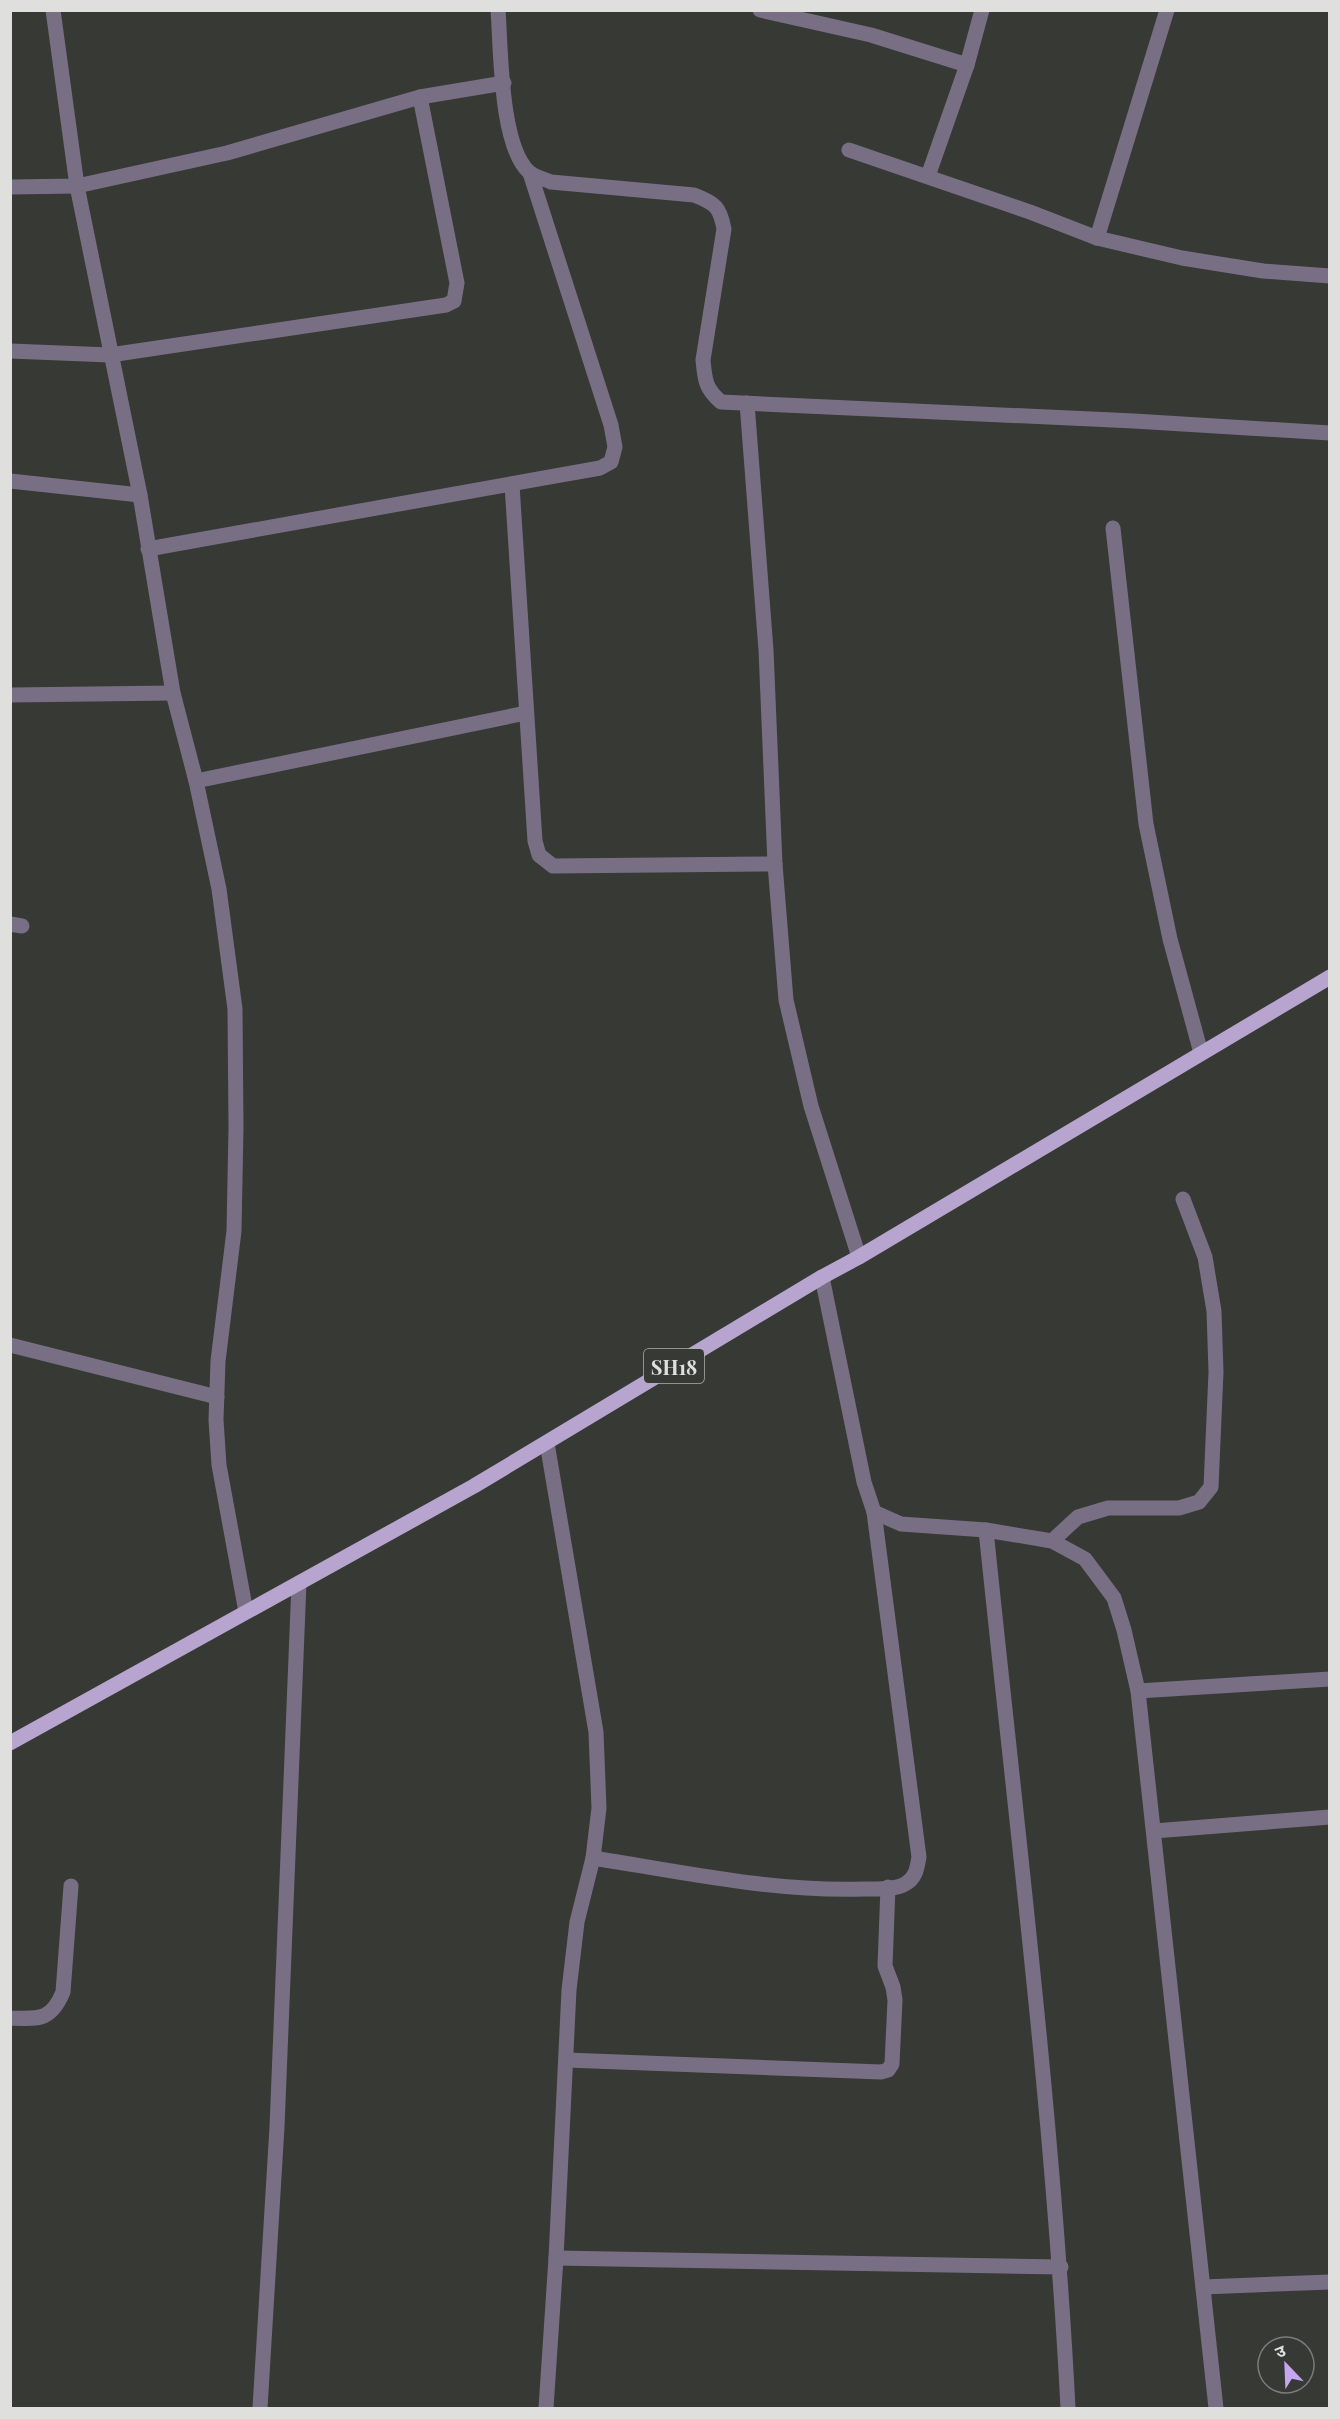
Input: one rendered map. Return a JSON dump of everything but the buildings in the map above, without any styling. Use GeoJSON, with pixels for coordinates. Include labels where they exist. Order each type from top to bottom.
{"type":"FeatureCollection","features":[{"type":"Feature","properties":{"kind":"main road","name":"SH18"},"geometry":{"type":"LineString","coordinates":[[10,1743],[474,1486],[1329,977]]}},
{"type":"Feature","properties":{"kind":"street"},"geometry":{"type":"LineString","coordinates":[[53,10],[77,186],[140,495],[173,693],[196,781],[219,889],[235,1009],[234,1231],[218,1361],[217,1396],[219,1465],[246,1612]]}},
{"type":"Feature","properties":{"kind":"street"},"geometry":{"type":"LineString","coordinates":[[148,549],[512,485],[600,468],[611,462],[615,447],[611,425],[530,173],[517,155],[508,128],[498,10]]}},
{"type":"Feature","properties":{"kind":"street"},"geometry":{"type":"LineString","coordinates":[[760,10],[871,35],[967,65]]}},
{"type":"Feature","properties":{"kind":"street"},"geometry":{"type":"LineString","coordinates":[[928,176],[967,65],[982,10]]}},
{"type":"Feature","properties":{"kind":"street"},"geometry":{"type":"LineString","coordinates":[[1098,238],[1167,10]]}},
{"type":"Feature","properties":{"kind":"street"},"geometry":{"type":"LineString","coordinates":[[10,187],[77,186],[227,153],[420,97],[504,83]]}},
{"type":"Feature","properties":{"kind":"street"},"geometry":{"type":"LineString","coordinates":[[10,351],[110,355],[446,305],[453,301],[457,283],[420,97]]}},
{"type":"Feature","properties":{"kind":"street"},"geometry":{"type":"LineString","coordinates":[[849,150],[928,176],[1098,238],[1182,258],[1263,271],[1329,276]]}},
{"type":"Feature","properties":{"kind":"street"},"geometry":{"type":"LineString","coordinates":[[530,173],[551,182],[694,195],[709,201],[720,211],[724,229],[703,360],[705,379],[710,392],[721,402],[1134,421],[1329,433]]}},
{"type":"Feature","properties":{"kind":"street"},"geometry":{"type":"LineString","coordinates":[[747,403],[766,650],[775,864],[786,1000],[811,1106],[859,1257]]}},
{"type":"Feature","properties":{"kind":"street"},"geometry":{"type":"LineString","coordinates":[[10,481],[140,495]]}},
{"type":"Feature","properties":{"kind":"street"},"geometry":{"type":"LineString","coordinates":[[512,485],[535,841],[539,855],[553,866],[775,864]]}},
{"type":"Feature","properties":{"kind":"street"},"geometry":{"type":"LineString","coordinates":[[1113,528],[1146,824],[1170,939],[1202,1053]]}},
{"type":"Feature","properties":{"kind":"street"},"geometry":{"type":"LineString","coordinates":[[10,695],[173,693]]}},
{"type":"Feature","properties":{"kind":"street"},"geometry":{"type":"LineString","coordinates":[[196,781],[526,713]]}},
{"type":"Feature","properties":{"kind":"street"},"geometry":{"type":"LineString","coordinates":[[1052,1541],[1078,1517],[1108,1508],[1179,1508],[1199,1502],[1211,1487],[1216,1372],[1214,1311],[1205,1257],[1183,1199]]}},
{"type":"Feature","properties":{"kind":"street"},"geometry":{"type":"LineString","coordinates":[[593,1858],[755,1884],[828,1890],[904,1885],[915,1875],[919,1857],[874,1512],[864,1482],[822,1277]]}},
{"type":"Feature","properties":{"kind":"street"},"geometry":{"type":"LineString","coordinates":[[10,1345],[217,1396]]}},
{"type":"Feature","properties":{"kind":"street"},"geometry":{"type":"LineString","coordinates":[[546,2409],[569,1990],[576,1933],[593,1858],[599,1808],[596,1732],[547,1443]]}},
{"type":"Feature","properties":{"kind":"street"},"geometry":{"type":"LineString","coordinates":[[874,1512],[901,1524],[986,1530],[1052,1541],[1085,1559],[1114,1598],[1138,1690],[1216,2409]]}},
{"type":"Feature","properties":{"kind":"street"},"geometry":{"type":"LineString","coordinates":[[986,1530],[1029,1921],[1061,2267],[1068,2409]]}},
{"type":"Feature","properties":{"kind":"street"},"geometry":{"type":"LineString","coordinates":[[260,2409],[277,2127],[299,1584]]}},
{"type":"Feature","properties":{"kind":"street"},"geometry":{"type":"LineString","coordinates":[[1138,1690],[1329,1679]]}},
{"type":"Feature","properties":{"kind":"street"},"geometry":{"type":"LineString","coordinates":[[1154,1831],[1329,1817]]}},
{"type":"Feature","properties":{"kind":"street"},"geometry":{"type":"LineString","coordinates":[[10,2018],[36,2019],[56,2008],[63,1992],[71,1886]]}},
{"type":"Feature","properties":{"kind":"street"},"geometry":{"type":"LineString","coordinates":[[566,2060],[881,2072],[888,2070],[892,2064],[896,2000],[885,1966],[888,1887]]}},
{"type":"Feature","properties":{"kind":"street"},"geometry":{"type":"LineString","coordinates":[[556,2258],[1061,2267]]}},
{"type":"Feature","properties":{"kind":"street"},"geometry":{"type":"LineString","coordinates":[[1203,2287],[1329,2282]]}}]}
